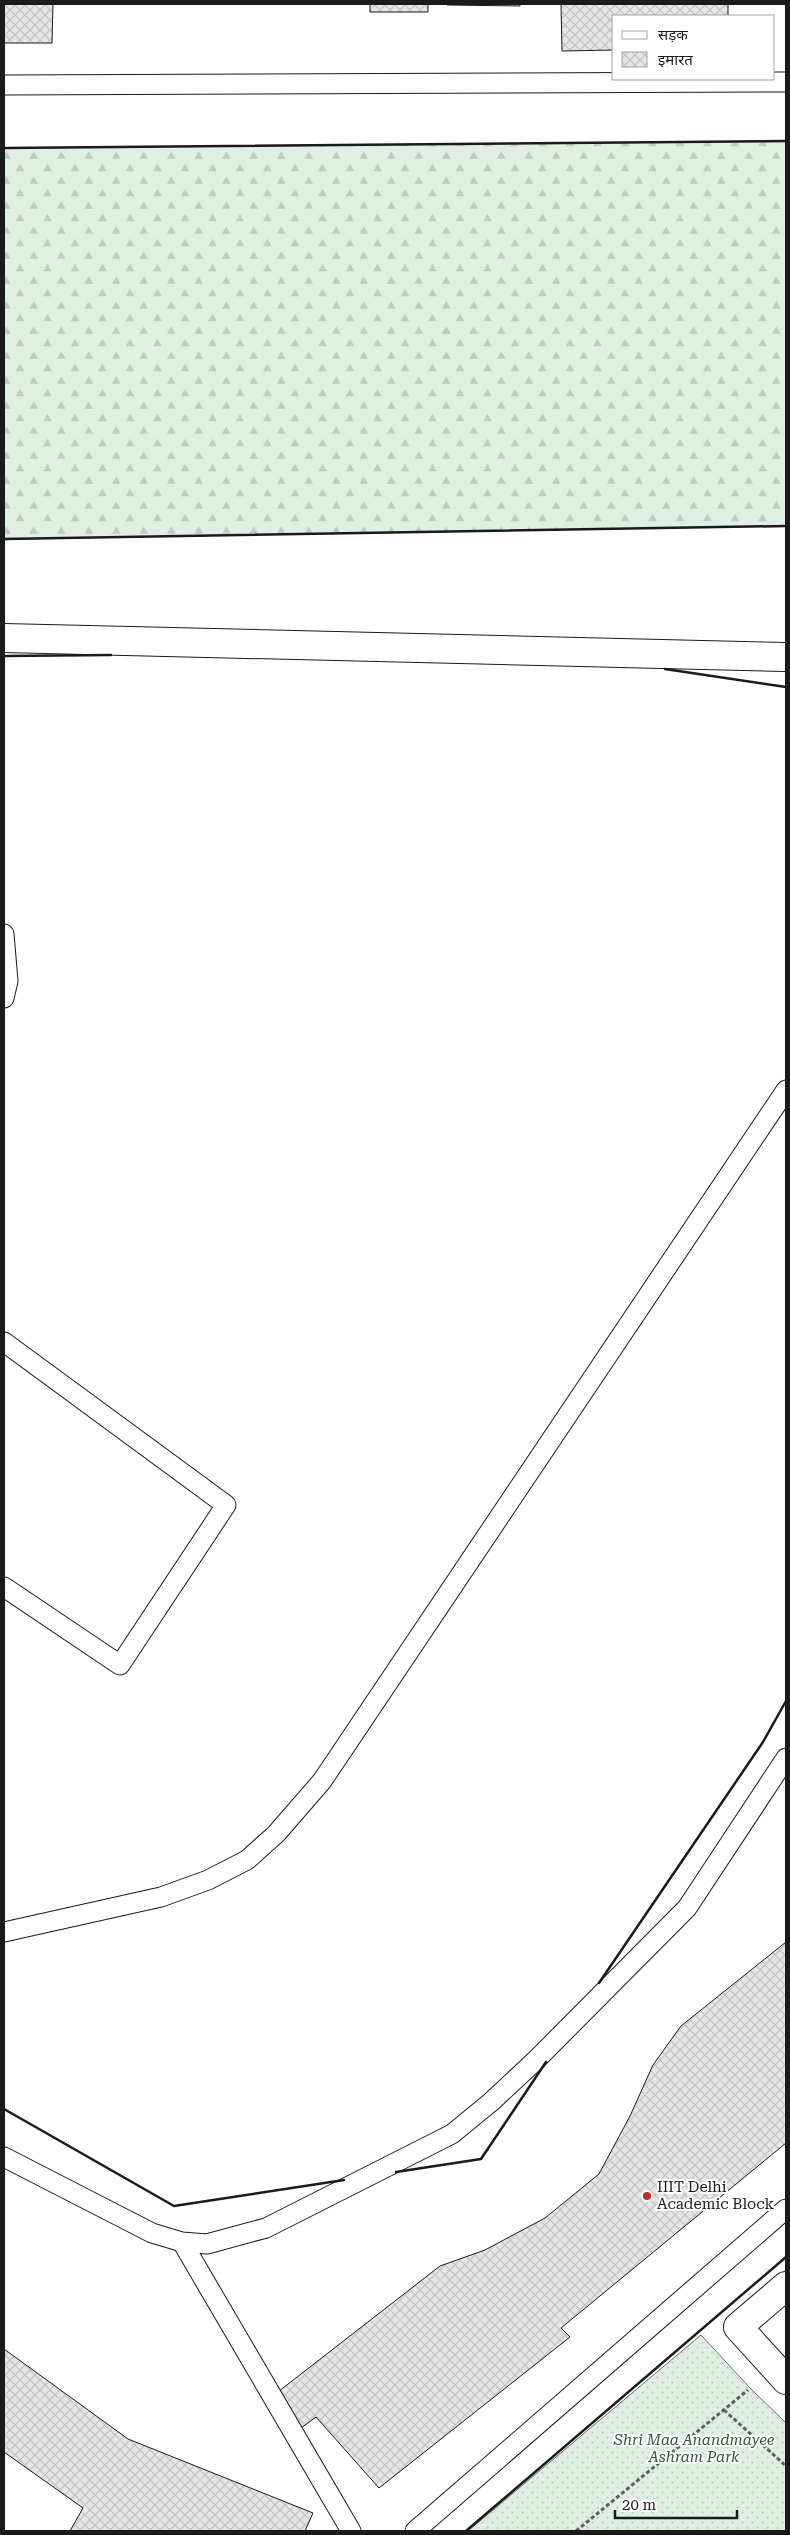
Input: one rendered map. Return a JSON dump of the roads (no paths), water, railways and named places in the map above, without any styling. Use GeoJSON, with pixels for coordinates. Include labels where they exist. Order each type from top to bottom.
{"type":"FeatureCollection","features":[{"type":"Feature","properties":{"kind":"street"},"geometry":{"type":"LineString","coordinates":[[4,638],[786,657]]}},
{"type":"Feature","properties":{"kind":"street"},"geometry":{"type":"LineString","coordinates":[[781,2374],[738,2327],[786,2286]]}},
{"type":"Feature","properties":{"kind":"lane"},"geometry":{"type":"LineString","coordinates":[[4,85],[786,82]]}},
{"type":"Feature","properties":{"kind":"lane"},"geometry":{"type":"LineString","coordinates":[[4,934],[8,981],[4,998]]}},
{"type":"Feature","properties":{"kind":"lane"},"geometry":{"type":"LineString","coordinates":[[4,1932],[161,1897],[208,1880],[248,1860],[276,1834],[322,1781],[786,1090]]}},
{"type":"Feature","properties":{"kind":"lane"},"geometry":{"type":"LineString","coordinates":[[4,1342],[226,1505],[120,1665],[4,1587]]}},
{"type":"Feature","properties":{"kind":"lane"},"geometry":{"type":"LineString","coordinates":[[4,2157],[127,2222],[152,2233],[182,2242],[207,2244],[266,2228],[452,2134],[491,2102],[536,2060],[686,1908],[786,1758]]}},
{"type":"Feature","properties":{"kind":"lane"},"geometry":{"type":"LineString","coordinates":[[415,2531],[786,2209]]}},
{"type":"Feature","properties":{"kind":"lane"},"geometry":{"type":"LineString","coordinates":[[182,2242],[351,2531]]}},
{"type":"Feature","properties":{"kind":"place","name":"IIIT Delhi Academic Block"},"geometry":{"type":"Point","coordinates":[647,2196]}},
{"type":"Feature","properties":{"kind":"park label","name":"Shri Maa Anandmayee Ashram Park"},"geometry":{"type":"Point","coordinates":[694,2448]}}]}
